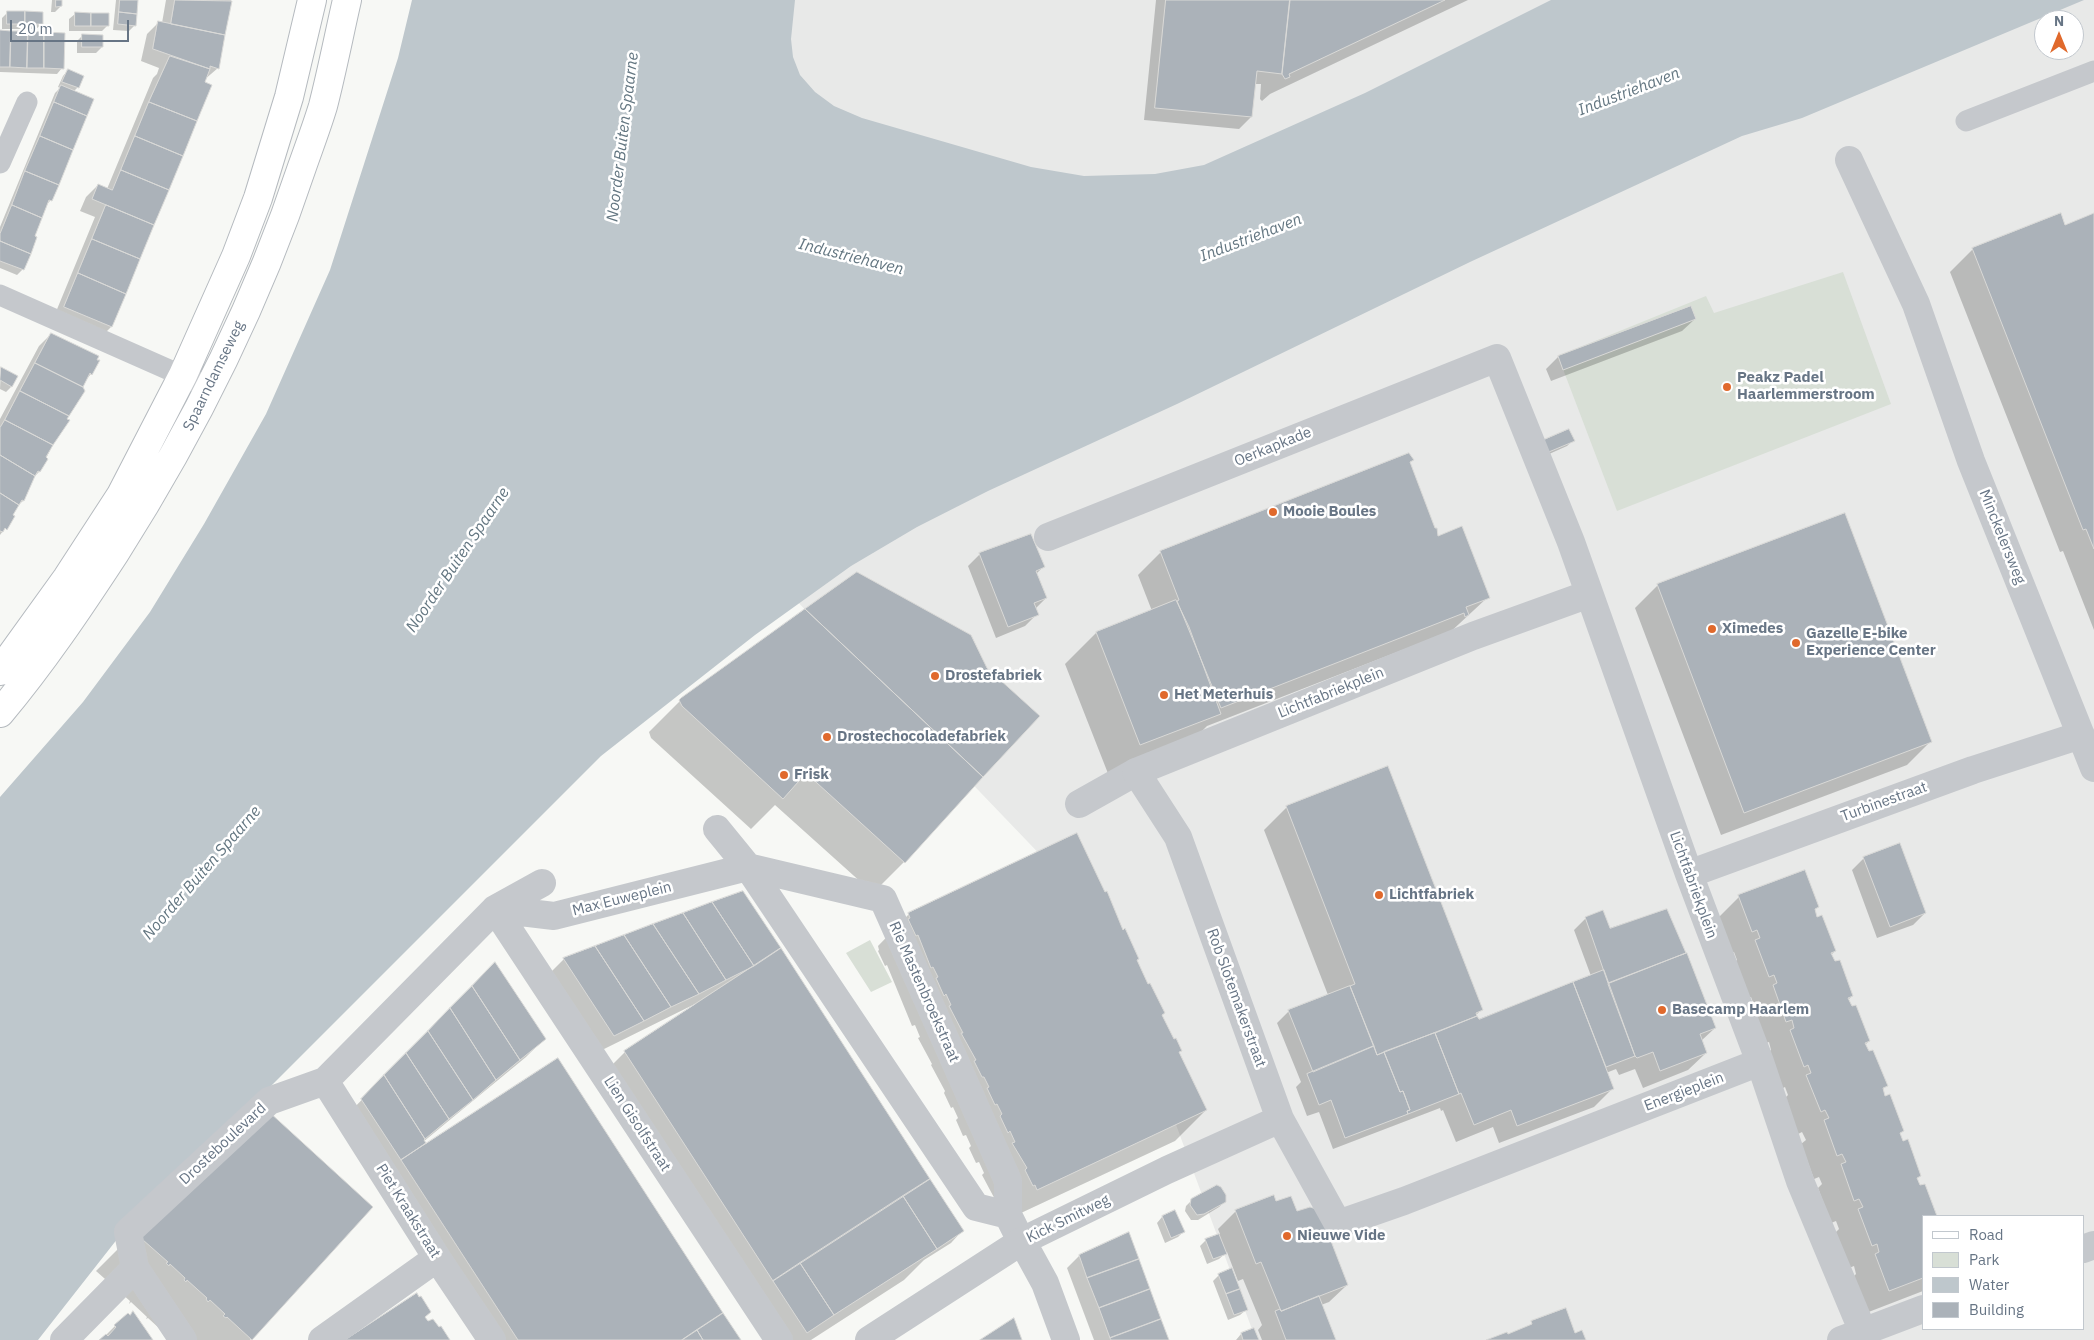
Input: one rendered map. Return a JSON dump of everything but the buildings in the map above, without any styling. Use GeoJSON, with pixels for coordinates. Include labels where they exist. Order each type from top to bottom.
{"type":"FeatureCollection","features":[{"type":"Feature","properties":{"kind":"main road","name":"Spaarndamseweg"},"geometry":{"type":"LineString","coordinates":[[0,671],[67,578],[120,495],[183,376],[236,256],[258,198],[289,97],[312,0]]}},
{"type":"Feature","properties":{"kind":"main road","name":"Spaarndamseweg"},"geometry":{"type":"LineString","coordinates":[[0,713],[25,683],[90,591],[150,497],[210,388],[265,269],[288,209],[322,106],[347,0]]}},
{"type":"Feature","properties":{"kind":"street","name":"Minckelersweg"},"geometry":{"type":"LineString","coordinates":[[1849,160],[1916,304],[1971,461],[2094,768]]}},
{"type":"Feature","properties":{"kind":"street","name":"Oerkapkade"},"geometry":{"type":"LineString","coordinates":[[1048,537],[1497,358]]}},
{"type":"Feature","properties":{"kind":"street","name":"Lichtfabriekplein"},"geometry":{"type":"LineString","coordinates":[[1497,358],[1570,542],[1689,874],[1760,1062]]}},
{"type":"Feature","properties":{"kind":"street","name":"Lichtfabriekplein"},"geometry":{"type":"LineString","coordinates":[[1079,804],[1136,772],[1473,636],[1589,594]]}},
{"type":"Feature","properties":{"kind":"street","name":"Turbinestraat"},"geometry":{"type":"LineString","coordinates":[[1689,874],[1973,770],[2082,735]]}},
{"type":"Feature","properties":{"kind":"street","name":"Rob Slotemakerstraat"},"geometry":{"type":"LineString","coordinates":[[1136,772],[1178,837],[1280,1119],[1338,1224]]}},
{"type":"Feature","properties":{"kind":"street"},"geometry":{"type":"LineString","coordinates":[[716,829],[748,867],[976,1207],[1008,1215]]}},
{"type":"Feature","properties":{"kind":"street","name":"Max Euweplein"},"geometry":{"type":"LineString","coordinates":[[495,909],[554,916],[748,867]]}},
{"type":"Feature","properties":{"kind":"street","name":"Rie Mastenbroekstraat"},"geometry":{"type":"LineString","coordinates":[[748,867],[883,899],[1008,1182],[1008,1215],[1045,1283],[1066,1340]]}},
{"type":"Feature","properties":{"kind":"street","name":"Drosteboulevard"},"geometry":{"type":"LineString","coordinates":[[135,1268],[128,1232],[269,1101],[325,1081],[495,909],[542,883]]}},
{"type":"Feature","properties":{"kind":"street","name":"Lien Gisolfstraat"},"geometry":{"type":"LineString","coordinates":[[495,909],[779,1340]]}},
{"type":"Feature","properties":{"kind":"street"},"geometry":{"type":"LineString","coordinates":[[1760,1062],[1852,1336],[1922,1309]]}},
{"type":"Feature","properties":{"kind":"street","name":"Energieplein"},"geometry":{"type":"LineString","coordinates":[[1338,1224],[1404,1201],[1760,1062]]}},
{"type":"Feature","properties":{"kind":"street","name":"Piet Kraakstraat"},"geometry":{"type":"LineString","coordinates":[[325,1081],[437,1258],[492,1340]]}},
{"type":"Feature","properties":{"kind":"street","name":"Kick Smitweg"},"geometry":{"type":"LineString","coordinates":[[869,1340],[1022,1241],[1167,1170],[1280,1119]]}},
{"type":"Feature","properties":{"kind":"street"},"geometry":{"type":"LineString","coordinates":[[322,1340],[437,1258]]}},
{"type":"Feature","properties":{"kind":"street"},"geometry":{"type":"LineString","coordinates":[[64,1340],[135,1268],[182,1340]]}},
{"type":"Feature","properties":{"kind":"lane"},"geometry":{"type":"LineString","coordinates":[[1966,121],[2094,72]]}},
{"type":"Feature","properties":{"kind":"lane"},"geometry":{"type":"LineString","coordinates":[[0,163],[27,102]]}},
{"type":"Feature","properties":{"kind":"lane"},"geometry":{"type":"LineString","coordinates":[[0,295],[210,388]]}},
{"type":"Feature","properties":{"kind":"shaded area"},"geometry":{"type":"Polygon","coordinates":[[[791,0],[2094,0],[2094,1340],[1256,1340],[1098,915],[769,572],[778,118],[791,0]]]}},
{"type":"Feature","properties":{"kind":"green space","name":"Peakz Padel Haarlemmerstroom"},"geometry":{"type":"Polygon","coordinates":[[[1843,272],[1891,404],[1617,511],[1558,356],[1706,296],[1714,313],[1843,272]]]}},
{"type":"Feature","properties":{"kind":"green space"},"geometry":{"type":"Polygon","coordinates":[[[870,940],[892,982],[871,992],[846,953],[870,940]]]}},
{"type":"Feature","properties":{"kind":"water"},"geometry":{"type":"Polygon","coordinates":[[[412,0],[795,0],[791,39],[793,57],[800,75],[815,92],[834,106],[862,118],[1031,167],[1084,176],[1155,174],[1204,165],[1365,93],[1551,0],[2084,0],[2060,10],[2034,10],[2034,21],[1802,118],[1742,136],[1470,262],[1177,404],[988,491],[917,527],[851,566],[755,635],[601,756],[201,1156],[129,1224],[38,1340],[0,1340],[0,797],[83,702],[150,612],[204,524],[266,414],[330,270],[398,58],[412,0]]]}},
{"type":"Feature","properties":{"kind":"place","name":"Peakz Padel Haarlemmerstroom"},"geometry":{"type":"Point","coordinates":[1727,387]}},
{"type":"Feature","properties":{"kind":"place","name":"Mooie Boules"},"geometry":{"type":"Point","coordinates":[1273,512]}},
{"type":"Feature","properties":{"kind":"place","name":"Ximedes"},"geometry":{"type":"Point","coordinates":[1712,629]}},
{"type":"Feature","properties":{"kind":"place","name":"Gazelle E-bike Experience Center"},"geometry":{"type":"Point","coordinates":[1796,643]}},
{"type":"Feature","properties":{"kind":"place","name":"Drostefabriek"},"geometry":{"type":"Point","coordinates":[935,676]}},
{"type":"Feature","properties":{"kind":"place","name":"Het Meterhuis"},"geometry":{"type":"Point","coordinates":[1164,695]}},
{"type":"Feature","properties":{"kind":"place","name":"Drostechocoladefabriek"},"geometry":{"type":"Point","coordinates":[827,737]}},
{"type":"Feature","properties":{"kind":"place","name":"Frisk"},"geometry":{"type":"Point","coordinates":[784,775]}},
{"type":"Feature","properties":{"kind":"place","name":"Lichtfabriek"},"geometry":{"type":"Point","coordinates":[1379,895]}},
{"type":"Feature","properties":{"kind":"place","name":"Basecamp Haarlem"},"geometry":{"type":"Point","coordinates":[1662,1010]}},
{"type":"Feature","properties":{"kind":"place","name":"Nieuwe Vide"},"geometry":{"type":"Point","coordinates":[1287,1236]}},
{"type":"Feature","properties":{"kind":"water label","name":"Industriehaven"},"geometry":{"type":"Point","coordinates":[1629,92]}},
{"type":"Feature","properties":{"kind":"water label","name":"Noorder Buiten Spaarne"},"geometry":{"type":"Point","coordinates":[623,137]}},
{"type":"Feature","properties":{"kind":"water label","name":"Industriehaven"},"geometry":{"type":"Point","coordinates":[1251,238]}},
{"type":"Feature","properties":{"kind":"water label","name":"Industriehaven"},"geometry":{"type":"Point","coordinates":[851,257]}},
{"type":"Feature","properties":{"kind":"water label","name":"Noorder Buiten Spaarne"},"geometry":{"type":"Point","coordinates":[458,560]}},
{"type":"Feature","properties":{"kind":"water label","name":"Noorder Buiten Spaarne"},"geometry":{"type":"Point","coordinates":[202,873]}}]}
